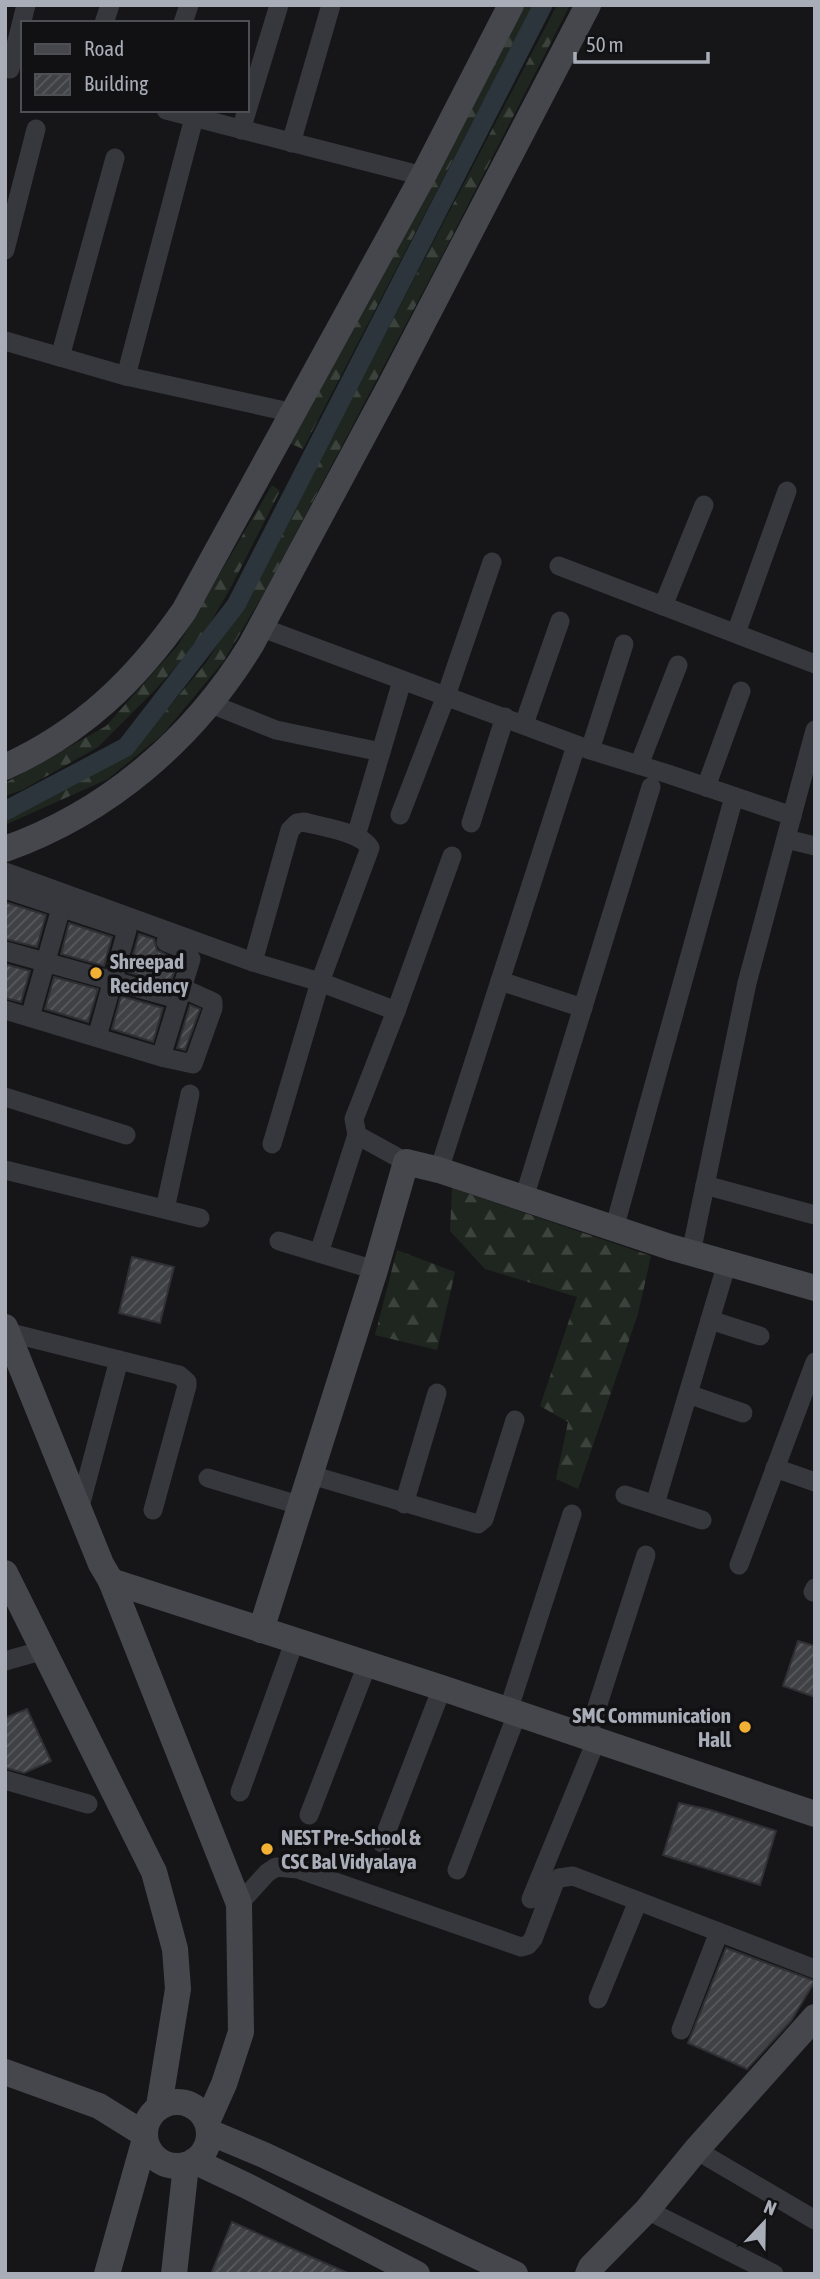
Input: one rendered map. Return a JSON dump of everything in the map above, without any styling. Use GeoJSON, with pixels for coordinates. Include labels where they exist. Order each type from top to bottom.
{"type":"FeatureCollection","features":[{"type":"Feature","properties":{"kind":"street"},"geometry":{"type":"LineString","coordinates":[[248,107],[279,5]]}},
{"type":"Feature","properties":{"kind":"street"},"geometry":{"type":"LineString","coordinates":[[291,143],[331,5]]}},
{"type":"Feature","properties":{"kind":"street"},"geometry":{"type":"LineString","coordinates":[[5,767],[44,748],[81,724],[114,695],[158,649],[184,611],[423,176],[511,5]]}},
{"type":"Feature","properties":{"kind":"street"},"geometry":{"type":"LineString","coordinates":[[5,849],[50,831],[125,785],[164,753],[229,681],[402,362],[587,5]]}},
{"type":"Feature","properties":{"kind":"street"},"geometry":{"type":"LineString","coordinates":[[13,70],[21,30]]}},
{"type":"Feature","properties":{"kind":"street"},"geometry":{"type":"LineString","coordinates":[[173,112],[423,176]]}},
{"type":"Feature","properties":{"kind":"street"},"geometry":{"type":"LineString","coordinates":[[241,130],[246,112]]}},
{"type":"Feature","properties":{"kind":"street"},"geometry":{"type":"LineString","coordinates":[[126,376],[194,118]]}},
{"type":"Feature","properties":{"kind":"street"},"geometry":{"type":"LineString","coordinates":[[5,250],[36,129]]}},
{"type":"Feature","properties":{"kind":"street"},"geometry":{"type":"LineString","coordinates":[[60,357],[115,158]]}},
{"type":"Feature","properties":{"kind":"street"},"geometry":{"type":"LineString","coordinates":[[5,341],[126,376],[294,414]]}},
{"type":"Feature","properties":{"kind":"street"},"geometry":{"type":"LineString","coordinates":[[736,633],[787,491]]}},
{"type":"Feature","properties":{"kind":"street"},"geometry":{"type":"LineString","coordinates":[[663,606],[704,505]]}},
{"type":"Feature","properties":{"kind":"street"},"geometry":{"type":"LineString","coordinates":[[400,815],[446,696],[492,562]]}},
{"type":"Feature","properties":{"kind":"street"},"geometry":{"type":"LineString","coordinates":[[559,566],[815,664]]}},
{"type":"Feature","properties":{"kind":"street"},"geometry":{"type":"LineString","coordinates":[[524,724],[560,621]]}},
{"type":"Feature","properties":{"kind":"street"},"geometry":{"type":"LineString","coordinates":[[260,627],[524,724],[582,751],[639,765],[792,816]]}},
{"type":"Feature","properties":{"kind":"street"},"geometry":{"type":"LineString","coordinates":[[439,1170],[500,981],[582,751],[624,644]]}},
{"type":"Feature","properties":{"kind":"street"},"geometry":{"type":"LineString","coordinates":[[639,765],[678,665]]}},
{"type":"Feature","properties":{"kind":"street"},"geometry":{"type":"LineString","coordinates":[[356,836],[402,681]]}},
{"type":"Feature","properties":{"kind":"street"},"geometry":{"type":"LineString","coordinates":[[706,787],[741,691]]}},
{"type":"Feature","properties":{"kind":"street"},"geometry":{"type":"LineString","coordinates":[[211,704],[276,730],[381,752]]}},
{"type":"Feature","properties":{"kind":"street"},"geometry":{"type":"LineString","coordinates":[[471,823],[505,717]]}},
{"type":"Feature","properties":{"kind":"street"},"geometry":{"type":"LineString","coordinates":[[691,1253],[747,983],[792,816],[810,767],[815,730]]}},
{"type":"Feature","properties":{"kind":"street"},"geometry":{"type":"LineString","coordinates":[[524,1198],[651,787]]}},
{"type":"Feature","properties":{"kind":"street"},"geometry":{"type":"LineString","coordinates":[[614,1229],[734,797]]}},
{"type":"Feature","properties":{"kind":"street"},"geometry":{"type":"LineString","coordinates":[[253,962],[290,830],[297,823],[304,822],[356,836],[367,842],[370,848],[320,982],[272,1144]]}},
{"type":"Feature","properties":{"kind":"street"},"geometry":{"type":"LineString","coordinates":[[786,839],[815,846]]}},
{"type":"Feature","properties":{"kind":"street"},"geometry":{"type":"LineString","coordinates":[[319,1253],[357,1135],[354,1119],[452,856]]}},
{"type":"Feature","properties":{"kind":"street"},"geometry":{"type":"LineString","coordinates":[[5,872],[253,962],[320,982],[396,1010]]}},
{"type":"Feature","properties":{"kind":"street"},"geometry":{"type":"LineString","coordinates":[[5,889],[185,950],[191,959],[161,1057]]}},
{"type":"Feature","properties":{"kind":"street"},"geometry":{"type":"LineString","coordinates":[[30,1017],[61,908]]}},
{"type":"Feature","properties":{"kind":"street"},"geometry":{"type":"LineString","coordinates":[[97,1037],[127,930]]}},
{"type":"Feature","properties":{"kind":"street"},"geometry":{"type":"LineString","coordinates":[[5,951],[113,981],[209,998],[213,1002],[193,1064],[161,1057],[5,1010]]}},
{"type":"Feature","properties":{"kind":"street"},"geometry":{"type":"LineString","coordinates":[[500,981],[583,1008]]}},
{"type":"Feature","properties":{"kind":"street"},"geometry":{"type":"LineString","coordinates":[[165,1209],[190,1094]]}},
{"type":"Feature","properties":{"kind":"street"},"geometry":{"type":"LineString","coordinates":[[5,1097],[126,1135]]}},
{"type":"Feature","properties":{"kind":"street"},"geometry":{"type":"LineString","coordinates":[[357,1135],[406,1162],[439,1170],[691,1253],[815,1288]]}},
{"type":"Feature","properties":{"kind":"street"},"geometry":{"type":"LineString","coordinates":[[261,1630],[302,1506],[406,1162]]}},
{"type":"Feature","properties":{"kind":"street"},"geometry":{"type":"LineString","coordinates":[[5,1170],[201,1218]]}},
{"type":"Feature","properties":{"kind":"street"},"geometry":{"type":"LineString","coordinates":[[705,1185],[815,1215]]}},
{"type":"Feature","properties":{"kind":"street"},"geometry":{"type":"LineString","coordinates":[[279,1241],[375,1270]]}},
{"type":"Feature","properties":{"kind":"street"},"geometry":{"type":"LineString","coordinates":[[655,1504],[727,1263]]}},
{"type":"Feature","properties":{"kind":"street"},"geometry":{"type":"LineString","coordinates":[[710,1320],[760,1336]]}},
{"type":"Feature","properties":{"kind":"street"},"geometry":{"type":"LineString","coordinates":[[6,1329],[179,1375],[187,1382],[153,1510]]}},
{"type":"Feature","properties":{"kind":"street"},"geometry":{"type":"LineString","coordinates":[[6,1329],[101,1564],[111,1581],[239,1904],[241,2032],[208,2127],[203,2153],[190,2163],[175,2166],[164,2164],[148,2150],[150,2123],[174,2101],[193,2105],[201,2112],[208,2127],[515,2274]]}},
{"type":"Feature","properties":{"kind":"street"},"geometry":{"type":"LineString","coordinates":[[79,1510],[118,1360]]}},
{"type":"Feature","properties":{"kind":"street"},"geometry":{"type":"LineString","coordinates":[[739,1565],[815,1362]]}},
{"type":"Feature","properties":{"kind":"street"},"geometry":{"type":"LineString","coordinates":[[404,1504],[438,1393]]}},
{"type":"Feature","properties":{"kind":"street"},"geometry":{"type":"LineString","coordinates":[[688,1394],[743,1412]]}},
{"type":"Feature","properties":{"kind":"street"},"geometry":{"type":"LineString","coordinates":[[311,1475],[478,1524],[484,1519],[514,1420]]}},
{"type":"Feature","properties":{"kind":"street"},"geometry":{"type":"LineString","coordinates":[[775,1468],[815,1482]]}},
{"type":"Feature","properties":{"kind":"street"},"geometry":{"type":"LineString","coordinates":[[208,1479],[302,1506]]}},
{"type":"Feature","properties":{"kind":"street"},"geometry":{"type":"LineString","coordinates":[[625,1495],[702,1520]]}},
{"type":"Feature","properties":{"kind":"street"},"geometry":{"type":"LineString","coordinates":[[457,1870],[513,1713],[572,1514]]}},
{"type":"Feature","properties":{"kind":"street"},"geometry":{"type":"LineString","coordinates":[[531,1899],[591,1740],[646,1555]]}},
{"type":"Feature","properties":{"kind":"street"},"geometry":{"type":"LineString","coordinates":[[5,1573],[154,1872],[175,1949],[178,1989],[150,2123],[107,2274]]}},
{"type":"Feature","properties":{"kind":"street"},"geometry":{"type":"LineString","coordinates":[[111,1581],[442,1688],[815,1814]]}},
{"type":"Feature","properties":{"kind":"street"},"geometry":{"type":"LineString","coordinates":[[240,1792],[295,1640]]}},
{"type":"Feature","properties":{"kind":"street"},"geometry":{"type":"LineString","coordinates":[[5,1661],[44,1650]]}},
{"type":"Feature","properties":{"kind":"street"},"geometry":{"type":"LineString","coordinates":[[309,1815],[367,1665]]}},
{"type":"Feature","properties":{"kind":"street"},"geometry":{"type":"LineString","coordinates":[[382,1843],[442,1688]]}},
{"type":"Feature","properties":{"kind":"street"},"geometry":{"type":"LineString","coordinates":[[5,1780],[88,1804]]}},
{"type":"Feature","properties":{"kind":"street"},"geometry":{"type":"LineString","coordinates":[[239,1904],[276,1867],[298,1869],[521,1947],[528,1945],[533,1939],[559,1878],[573,1876],[815,1969]]}},
{"type":"Feature","properties":{"kind":"street"},"geometry":{"type":"LineString","coordinates":[[598,1999],[638,1901]]}},
{"type":"Feature","properties":{"kind":"street"},"geometry":{"type":"LineString","coordinates":[[681,2031],[719,1932]]}},
{"type":"Feature","properties":{"kind":"street"},"geometry":{"type":"LineString","coordinates":[[584,2272],[647,2210],[696,2150],[815,2017]]}},
{"type":"Feature","properties":{"kind":"street"},"geometry":{"type":"LineString","coordinates":[[5,2072],[150,2123]]}},
{"type":"Feature","properties":{"kind":"street"},"geometry":{"type":"LineString","coordinates":[[696,2150],[815,2220]]}},
{"type":"Feature","properties":{"kind":"street"},"geometry":{"type":"LineString","coordinates":[[174,2274],[190,2163]]}},
{"type":"Feature","properties":{"kind":"street"},"geometry":{"type":"LineString","coordinates":[[190,2163],[247,2186],[417,2274]]}},
{"type":"Feature","properties":{"kind":"street"},"geometry":{"type":"LineString","coordinates":[[647,2210],[774,2274]]}},
{"type":"Feature","properties":{"kind":"green space"},"geometry":{"type":"Polygon","coordinates":[[[520,5],[533,5],[303,449],[289,443],[520,5]]]}},
{"type":"Feature","properties":{"kind":"green space"},"geometry":{"type":"Polygon","coordinates":[[[557,5],[570,5],[267,588],[223,662],[163,734],[108,779],[5,825],[5,817],[121,756],[154,725],[205,664],[241,608],[282,532],[557,5]]]}},
{"type":"Feature","properties":{"kind":"green space"},"geometry":{"type":"Polygon","coordinates":[[[272,485],[280,491],[201,639],[98,747],[22,790],[5,796],[5,783],[106,726],[178,645],[272,485]]]}},
{"type":"Feature","properties":{"kind":"green space"},"geometry":{"type":"Polygon","coordinates":[[[452,1188],[651,1256],[638,1314],[578,1489],[556,1479],[568,1422],[540,1406],[577,1297],[485,1269],[450,1231],[452,1188]]]}},
{"type":"Feature","properties":{"kind":"green space"},"geometry":{"type":"Polygon","coordinates":[[[397,1250],[455,1272],[437,1350],[375,1335],[397,1250]]]}},
{"type":"Feature","properties":{"kind":"building"},"geometry":{"type":"Polygon","coordinates":[[[5,902],[46,915],[37,947],[5,939],[5,902]]]}},
{"type":"Feature","properties":{"kind":"building"},"geometry":{"type":"Polygon","coordinates":[[[69,923],[112,937],[104,966],[61,954],[69,923]]]}},
{"type":"Feature","properties":{"kind":"building"},"geometry":{"type":"Polygon","coordinates":[[[139,934],[154,939],[157,950],[178,961],[170,984],[128,972],[139,934]]]}},
{"type":"Feature","properties":{"kind":"building"},"geometry":{"type":"Polygon","coordinates":[[[5,964],[30,971],[21,1002],[5,998],[5,964]]]}},
{"type":"Feature","properties":{"kind":"building"},"geometry":{"type":"Polygon","coordinates":[[[54,977],[98,989],[88,1022],[45,1009],[54,977]]]}},
{"type":"Feature","properties":{"kind":"building"},"geometry":{"type":"Polygon","coordinates":[[[121,996],[163,1008],[153,1042],[112,1029],[121,996]]]}},
{"type":"Feature","properties":{"kind":"building"},"geometry":{"type":"Polygon","coordinates":[[[190,1005],[200,1009],[185,1050],[177,1048],[190,1005]]]}},
{"type":"Feature","properties":{"kind":"building"},"geometry":{"type":"Polygon","coordinates":[[[132,1257],[174,1267],[160,1323],[119,1313],[132,1257]]]}},
{"type":"Feature","properties":{"kind":"building"},"geometry":{"type":"Polygon","coordinates":[[[798,1641],[815,1646],[815,1697],[783,1686],[798,1641]]]}},
{"type":"Feature","properties":{"kind":"building"},"geometry":{"type":"Polygon","coordinates":[[[27,1709],[51,1761],[24,1773],[5,1766],[5,1718],[27,1709]]]}},
{"type":"Feature","properties":{"kind":"building"},"geometry":{"type":"Polygon","coordinates":[[[679,1803],[711,1810],[776,1831],[760,1885],[663,1855],[679,1803]]]}},
{"type":"Feature","properties":{"kind":"building"},"geometry":{"type":"Polygon","coordinates":[[[726,1948],[815,1981],[791,2021],[747,2069],[688,2043],[726,1948]]]}},
{"type":"Feature","properties":{"kind":"building"},"geometry":{"type":"Polygon","coordinates":[[[232,2222],[286,2246],[350,2274],[211,2274],[232,2222]]]}},
{"type":"Feature","properties":{"kind":"waterway"},"geometry":{"type":"LineString","coordinates":[[5,811],[126,747],[236,605],[543,5]]}},
{"type":"Feature","properties":{"kind":"place","name":"Shreepad Recidency"},"geometry":{"type":"Point","coordinates":[96,973]}},
{"type":"Feature","properties":{"kind":"place","name":"SMC Communication Hall"},"geometry":{"type":"Point","coordinates":[745,1727]}},
{"type":"Feature","properties":{"kind":"place","name":"NEST Pre-School & CSC Bal Vidyalaya"},"geometry":{"type":"Point","coordinates":[267,1849]}}]}
